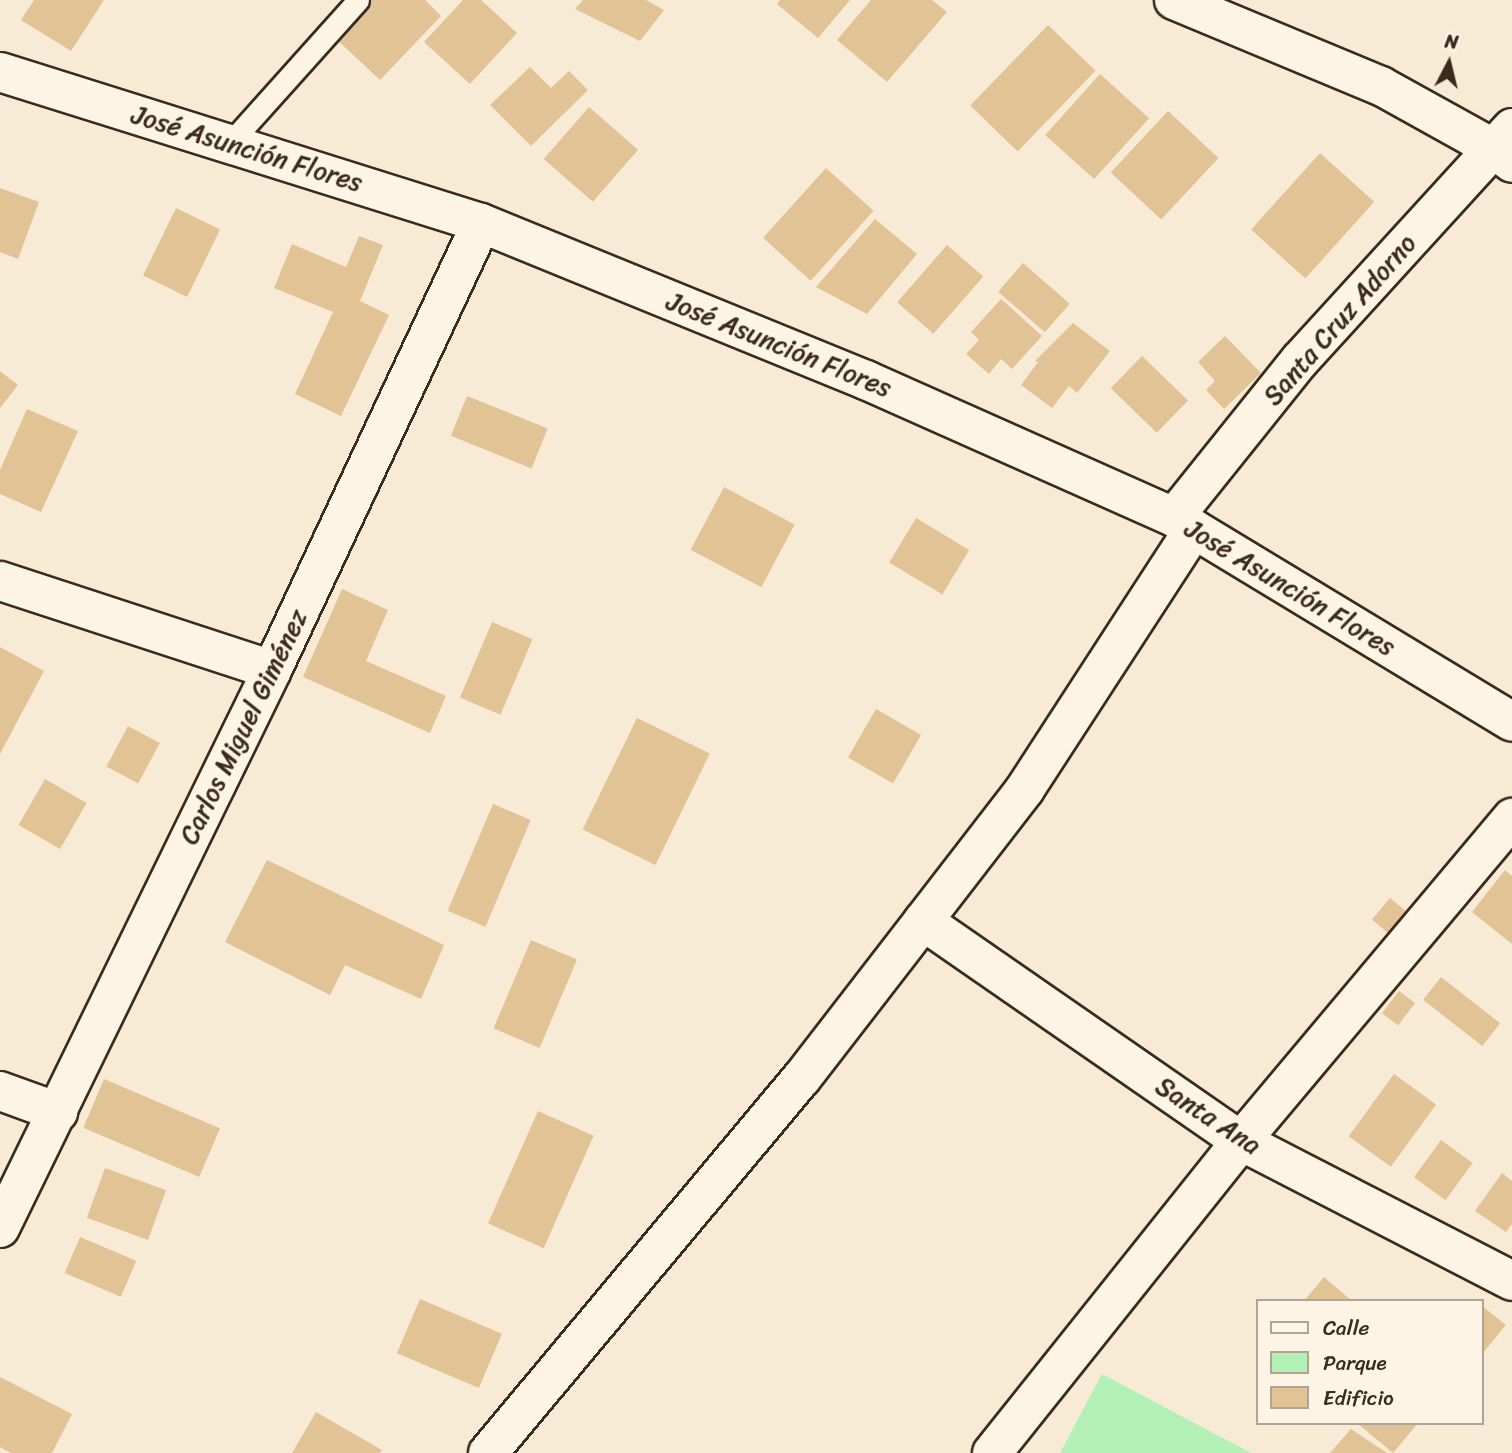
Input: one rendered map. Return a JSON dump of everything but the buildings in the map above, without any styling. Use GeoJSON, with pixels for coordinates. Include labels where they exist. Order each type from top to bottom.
{"type":"FeatureCollection","features":[{"type":"Feature","properties":{"kind":"street"},"geometry":{"type":"LineString","coordinates":[[1174,0],[1381,86],[1506,146]]}},
{"type":"Feature","properties":{"kind":"street","name":"José Asunción Flores"},"geometry":{"type":"LineString","coordinates":[[0,72],[481,223],[866,380],[1184,523],[1512,722]]}},
{"type":"Feature","properties":{"kind":"street","name":"Santa Cruz Adorno"},"geometry":{"type":"LineString","coordinates":[[488,1453],[801,1079],[1025,789],[1184,523],[1300,360],[1506,146]]}},
{"type":"Feature","properties":{"kind":"street","name":"Carlos Miguel Giménez"},"geometry":{"type":"LineString","coordinates":[[0,1228],[272,670],[481,223]]}},
{"type":"Feature","properties":{"kind":"street"},"geometry":{"type":"LineString","coordinates":[[0,582],[272,670]]}},
{"type":"Feature","properties":{"kind":"street"},"geometry":{"type":"LineString","coordinates":[[992,1453],[1241,1141],[1512,818]]}},
{"type":"Feature","properties":{"kind":"street","name":"Santa Ana"},"geometry":{"type":"LineString","coordinates":[[923,922],[1241,1141],[1512,1281]]}},
{"type":"Feature","properties":{"kind":"street"},"geometry":{"type":"LineString","coordinates":[[0,1091],[58,1112]]}},
{"type":"Feature","properties":{"kind":"lane"},"geometry":{"type":"LineString","coordinates":[[229,144],[358,0]]}},
{"type":"Feature","properties":{"kind":"green space"},"geometry":{"type":"Polygon","coordinates":[[[1102,1374],[1251,1453],[1060,1453],[1102,1374]]]}}]}
